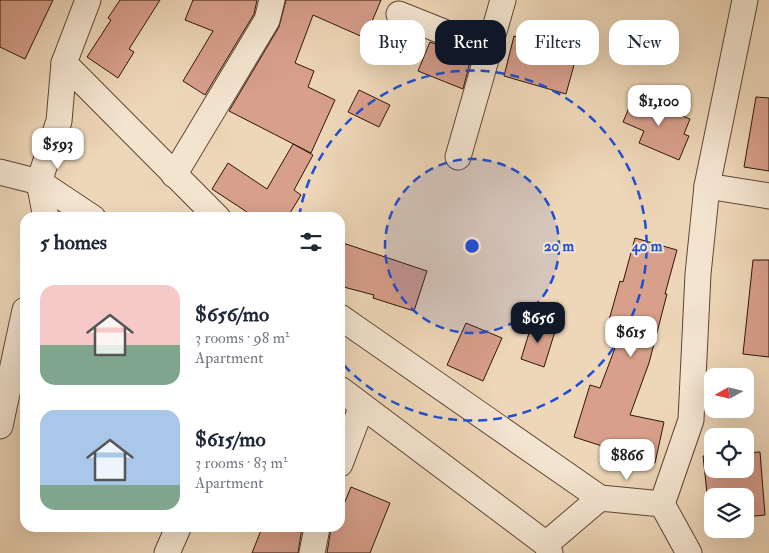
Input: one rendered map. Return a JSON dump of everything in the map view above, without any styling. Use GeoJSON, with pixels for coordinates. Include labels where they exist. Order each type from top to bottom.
{"type":"FeatureCollection","features":[{"type":"Feature","properties":{"kind":"street"},"geometry":{"type":"LineString","coordinates":[[45,212],[39,182],[58,122],[64,63],[88,0]]}},
{"type":"Feature","properties":{"kind":"street"},"geometry":{"type":"LineString","coordinates":[[174,175],[267,20],[272,0]]}},
{"type":"Feature","properties":{"kind":"street"},"geometry":{"type":"LineString","coordinates":[[497,20],[503,0]]}},
{"type":"Feature","properties":{"kind":"street"},"geometry":{"type":"LineString","coordinates":[[689,553],[662,504],[691,420],[698,274],[708,186],[745,0]]}},
{"type":"Feature","properties":{"kind":"street"},"geometry":{"type":"LineString","coordinates":[[398,14],[435,29]]}},
{"type":"Feature","properties":{"kind":"street"},"geometry":{"type":"LineString","coordinates":[[64,63],[212,212]]}},
{"type":"Feature","properties":{"kind":"street"},"geometry":{"type":"LineString","coordinates":[[458,157],[485,65]]}},
{"type":"Feature","properties":{"kind":"street"},"geometry":{"type":"LineString","coordinates":[[0,172],[39,182],[84,212]]}},
{"type":"Feature","properties":{"kind":"street"},"geometry":{"type":"LineString","coordinates":[[708,186],[769,196]]}},
{"type":"Feature","properties":{"kind":"street"},"geometry":{"type":"LineString","coordinates":[[345,320],[600,498],[662,504]]}},
{"type":"Feature","properties":{"kind":"street"},"geometry":{"type":"LineString","coordinates":[[0,426],[20,333]]}},
{"type":"Feature","properties":{"kind":"street"},"geometry":{"type":"LineString","coordinates":[[345,394],[548,549],[600,498]]}},
{"type":"Feature","properties":{"kind":"street"},"geometry":{"type":"LineString","coordinates":[[345,451],[362,406]]}},
{"type":"Feature","properties":{"kind":"street"},"geometry":{"type":"LineString","coordinates":[[167,553],[176,532]]}},
{"type":"Feature","properties":{"kind":"street"},"geometry":{"type":"LineString","coordinates":[[312,553],[316,532]]}},
{"type":"Feature","properties":{"kind":"building"},"geometry":{"type":"Polygon","coordinates":[[[0,0],[53,0],[25,59],[0,47],[0,0]]]}},
{"type":"Feature","properties":{"kind":"building"},"geometry":{"type":"Polygon","coordinates":[[[120,0],[160,0],[129,49],[134,52],[118,78],[87,57],[111,20],[108,18],[120,0]]]}},
{"type":"Feature","properties":{"kind":"building"},"geometry":{"type":"Polygon","coordinates":[[[193,0],[257,0],[254,14],[205,95],[183,81],[213,31],[185,20],[193,0]]]}},
{"type":"Feature","properties":{"kind":"building"},"geometry":{"type":"Polygon","coordinates":[[[286,0],[381,0],[373,20],[360,20],[360,36],[313,15],[295,63],[314,71],[308,87],[335,100],[311,153],[229,111],[279,27],[286,0]]]}},
{"type":"Feature","properties":{"kind":"building"},"geometry":{"type":"Polygon","coordinates":[[[514,36],[516,37],[516,65],[574,65],[566,94],[504,76],[514,36]]]}},
{"type":"Feature","properties":{"kind":"building"},"geometry":{"type":"Polygon","coordinates":[[[430,42],[435,44],[435,65],[469,65],[463,89],[418,71],[420,65],[425,65],[425,54],[430,42]]]}},
{"type":"Feature","properties":{"kind":"building"},"geometry":{"type":"Polygon","coordinates":[[[359,90],[390,105],[379,127],[348,112],[359,90]]]}},
{"type":"Feature","properties":{"kind":"building"},"geometry":{"type":"Polygon","coordinates":[[[634,96],[690,119],[684,134],[689,136],[679,160],[639,143],[644,131],[623,122],[634,96]]]}},
{"type":"Feature","properties":{"kind":"building"},"geometry":{"type":"Polygon","coordinates":[[[756,97],[769,98],[769,171],[744,167],[756,97]]]}},
{"type":"Feature","properties":{"kind":"building"},"geometry":{"type":"Polygon","coordinates":[[[293,144],[313,155],[294,190],[301,195],[291,212],[247,212],[212,189],[228,163],[267,189],[293,144]]]}},
{"type":"Feature","properties":{"kind":"building"},"geometry":{"type":"Polygon","coordinates":[[[635,238],[677,250],[649,363],[630,415],[664,422],[655,463],[624,456],[624,453],[574,437],[590,385],[600,388],[624,324],[609,320],[620,281],[623,282],[635,238]]]}},
{"type":"Feature","properties":{"kind":"building"},"geometry":{"type":"Polygon","coordinates":[[[345,244],[427,271],[414,311],[373,298],[374,295],[345,287],[345,244]]]}},
{"type":"Feature","properties":{"kind":"building"},"geometry":{"type":"Polygon","coordinates":[[[753,260],[769,260],[769,357],[743,354],[753,260]]]}},
{"type":"Feature","properties":{"kind":"building"},"geometry":{"type":"Polygon","coordinates":[[[533,320],[556,328],[544,367],[521,359],[533,320]]]}},
{"type":"Feature","properties":{"kind":"building"},"geometry":{"type":"Polygon","coordinates":[[[466,323],[502,338],[483,381],[447,365],[466,323]]]}},
{"type":"Feature","properties":{"kind":"building"},"geometry":{"type":"Polygon","coordinates":[[[754,452],[760,452],[765,515],[754,516],[754,488],[706,488],[705,478],[754,478],[754,452]]]}},
{"type":"Feature","properties":{"kind":"building"},"geometry":{"type":"Polygon","coordinates":[[[351,487],[390,503],[370,553],[327,553],[330,532],[345,532],[345,502],[351,487]]]}},
{"type":"Feature","properties":{"kind":"building"},"geometry":{"type":"Polygon","coordinates":[[[260,532],[301,532],[298,553],[252,553],[260,532]]]}}]}
